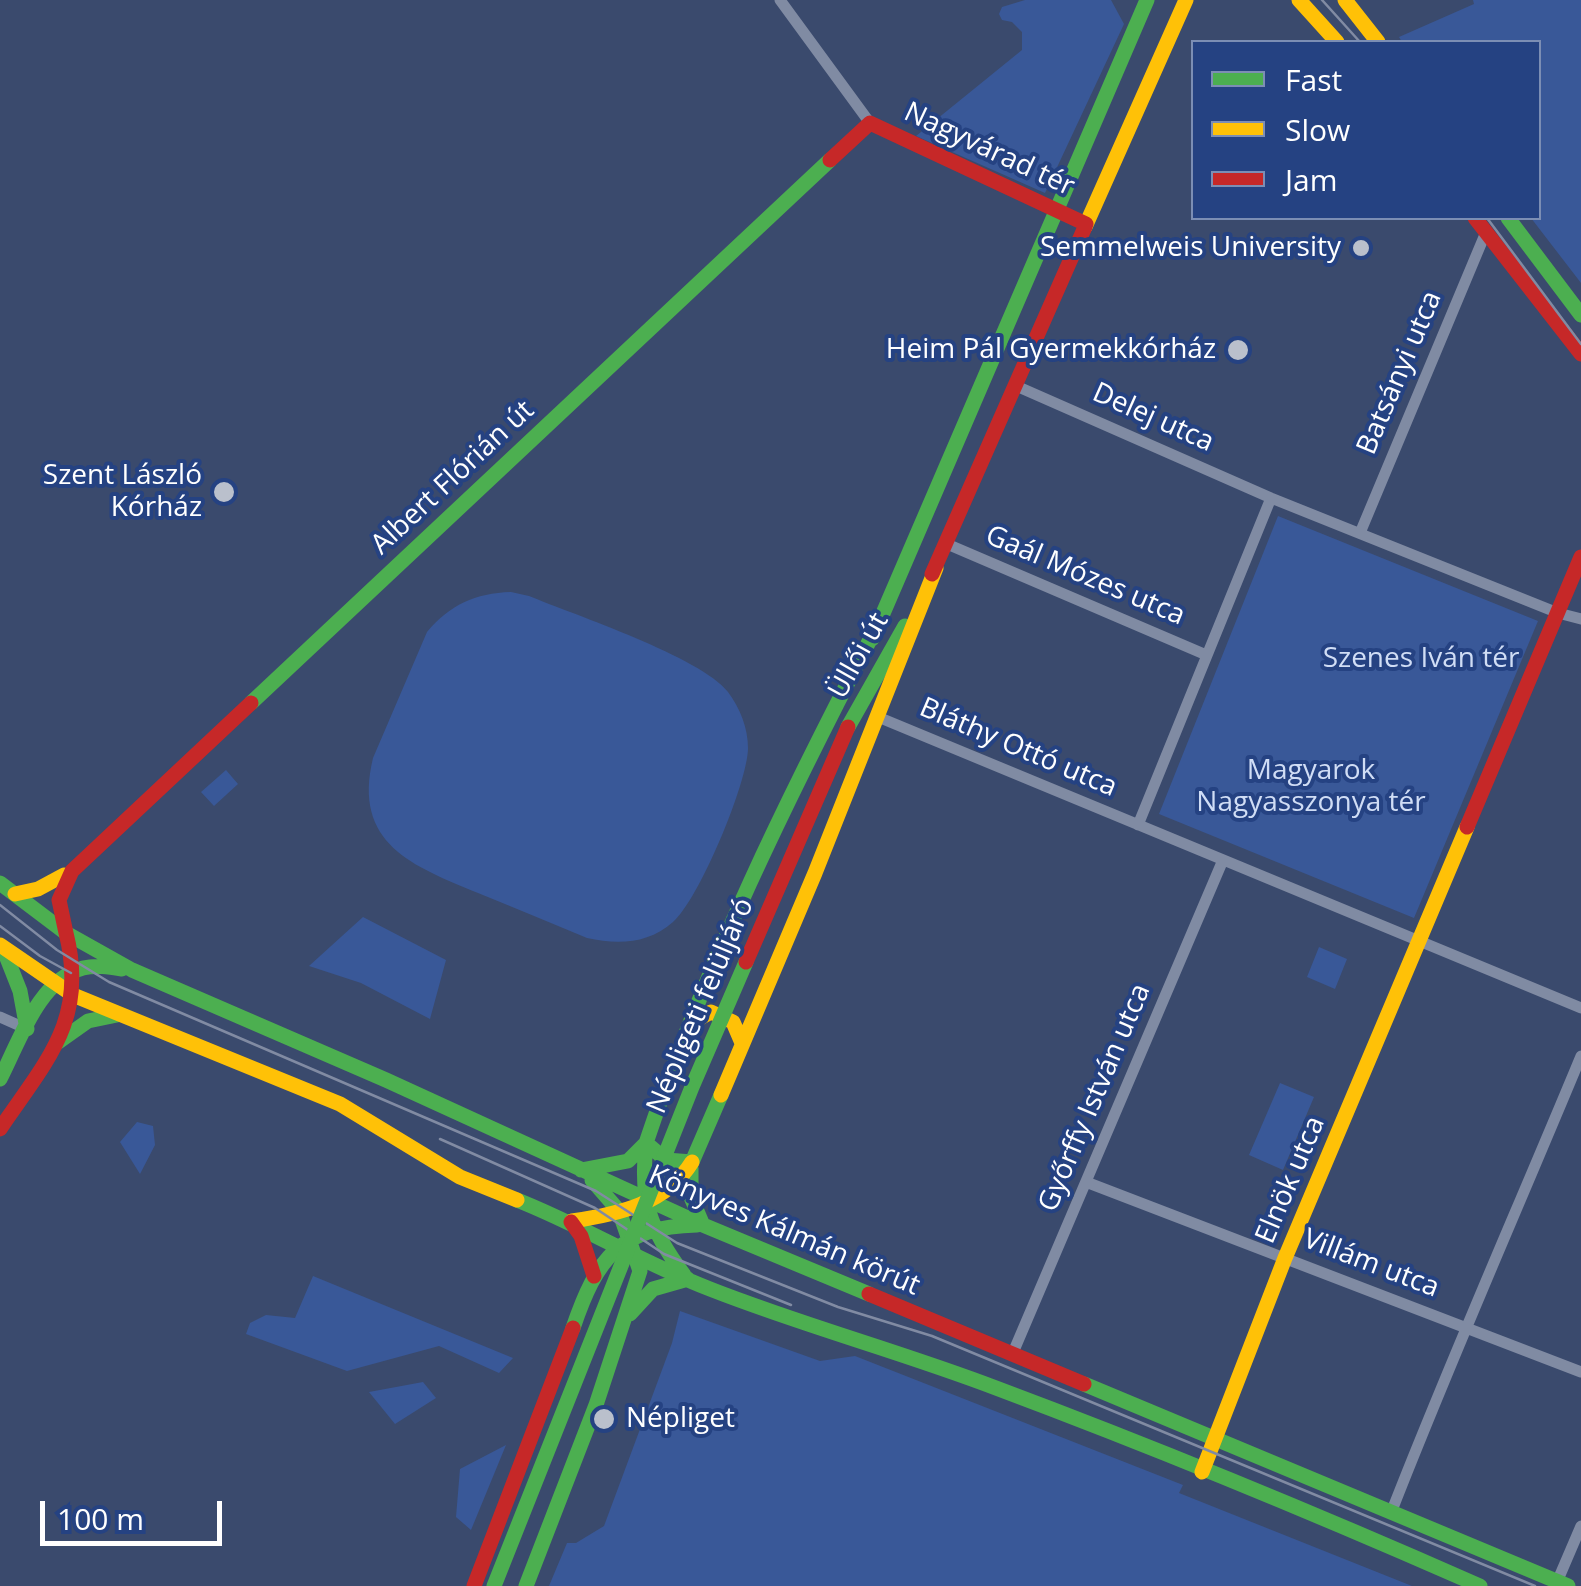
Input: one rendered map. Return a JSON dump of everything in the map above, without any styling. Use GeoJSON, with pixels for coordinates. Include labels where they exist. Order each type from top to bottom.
{"type":"FeatureCollection","features":[{"type":"Feature","properties":{"kind":"main road","name":"Üllői út"},"geometry":{"type":"LineString","coordinates":[[848,727],[874,632],[1147,0]]}},
{"type":"Feature","properties":{"kind":"main road","name":"Üllői út"},"geometry":{"type":"LineString","coordinates":[[848,727],[936,568],[1186,0]]}},
{"type":"Feature","properties":{"kind":"main road"},"geometry":{"type":"LineString","coordinates":[[1299,0],[1336,40]]}},
{"type":"Feature","properties":{"kind":"main road"},"geometry":{"type":"LineString","coordinates":[[1345,0],[1376,40]]}},
{"type":"Feature","properties":{"kind":"main road","name":"Nagyvárad tér"},"geometry":{"type":"LineString","coordinates":[[870,122],[1086,224]]}},
{"type":"Feature","properties":{"kind":"main road","name":"Albert Flórián út"},"geometry":{"type":"LineString","coordinates":[[15,894],[38,889],[72,871],[870,122]]}},
{"type":"Feature","properties":{"kind":"main road"},"geometry":{"type":"LineString","coordinates":[[1477,220],[1581,354]]}},
{"type":"Feature","properties":{"kind":"main road"},"geometry":{"type":"LineString","coordinates":[[1510,220],[1581,315]]}},
{"type":"Feature","properties":{"kind":"main road"},"geometry":{"type":"LineString","coordinates":[[1419,942],[1581,557]]}},
{"type":"Feature","properties":{"kind":"main road"},"geometry":{"type":"LineString","coordinates":[[570,1221],[619,1211],[676,1186],[692,1162],[936,568]]}},
{"type":"Feature","properties":{"kind":"main road"},"geometry":{"type":"LineString","coordinates":[[688,1279],[654,1231],[644,1200],[641,1180],[646,1142],[787,800],[874,632]]}},
{"type":"Feature","properties":{"kind":"main road","name":"Népligeti felüljáró"},"geometry":{"type":"LineString","coordinates":[[494,1586],[692,1087],[848,727]]}},
{"type":"Feature","properties":{"kind":"main road"},"geometry":{"type":"LineString","coordinates":[[0,1130],[53,1047],[74,995],[74,971],[56,904],[59,888],[72,871]]}},
{"type":"Feature","properties":{"kind":"main road","name":"Könyves Kálmán körút"},"geometry":{"type":"LineString","coordinates":[[0,883],[66,933],[132,970],[386,1080],[644,1200],[1563,1584]]}},
{"type":"Feature","properties":{"kind":"main road","name":"Elnök utca"},"geometry":{"type":"LineString","coordinates":[[1202,1472],[1286,1258],[1419,942]]}},
{"type":"Feature","properties":{"kind":"main road"},"geometry":{"type":"LineString","coordinates":[[2,946],[74,995],[340,1104],[460,1177],[629,1245],[688,1279],[805,1325],[994,1386],[1480,1586]]}},
{"type":"Feature","properties":{"kind":"main road"},"geometry":{"type":"LineString","coordinates":[[2,946],[20,990],[27,1028]]}},
{"type":"Feature","properties":{"kind":"main road"},"geometry":{"type":"LineString","coordinates":[[0,1079],[55,984],[88,966],[132,970]]}},
{"type":"Feature","properties":{"kind":"main road"},"geometry":{"type":"LineString","coordinates":[[692,1023],[711,1012],[732,1022],[742,1043]]}},
{"type":"Feature","properties":{"kind":"main road"},"geometry":{"type":"LineString","coordinates":[[53,1047],[72,1029],[88,1021],[117,1015]]}},
{"type":"Feature","properties":{"kind":"main road"},"geometry":{"type":"LineString","coordinates":[[581,1170],[628,1162],[646,1142]]}},
{"type":"Feature","properties":{"kind":"main road"},"geometry":{"type":"LineString","coordinates":[[646,1142],[658,1157],[673,1165],[692,1162]]}},
{"type":"Feature","properties":{"kind":"main road"},"geometry":{"type":"LineString","coordinates":[[692,1162],[688,1187],[691,1205],[703,1224]]}},
{"type":"Feature","properties":{"kind":"main road"},"geometry":{"type":"LineString","coordinates":[[526,1586],[596,1405],[640,1271],[619,1211],[606,1192],[581,1170]]}},
{"type":"Feature","properties":{"kind":"main road"},"geometry":{"type":"LineString","coordinates":[[570,1221],[581,1236],[594,1276]]}},
{"type":"Feature","properties":{"kind":"main road"},"geometry":{"type":"LineString","coordinates":[[474,1586],[594,1276],[606,1256],[654,1231],[703,1224]]}},
{"type":"Feature","properties":{"kind":"main road"},"geometry":{"type":"LineString","coordinates":[[626,1318],[653,1289],[688,1279]]}},
{"type":"Feature","properties":{"kind":"main road"},"geometry":{"type":"LineString","coordinates":[[569,1340],[592,1336],[602,1340],[610,1348],[612,1358]]}},
{"type":"Feature","properties":{"kind":"main road"},"geometry":{"type":"LineString","coordinates":[[554,1383],[572,1408],[591,1410],[596,1405]]}},
{"type":"Feature","properties":{"kind":"street"},"geometry":{"type":"LineString","coordinates":[[780,0],[870,122]]}},
{"type":"Feature","properties":{"kind":"street","name":"Batsányi utca"},"geometry":{"type":"LineString","coordinates":[[1360,534],[1486,232]]}},
{"type":"Feature","properties":{"kind":"street","name":"Delej utca"},"geometry":{"type":"LineString","coordinates":[[1014,384],[1271,498]]}},
{"type":"Feature","properties":{"kind":"street"},"geometry":{"type":"LineString","coordinates":[[1581,618],[1558,613],[1271,498],[1204,654],[1138,825],[1581,1008]]}},
{"type":"Feature","properties":{"kind":"street","name":"Gaál Mózes utca"},"geometry":{"type":"LineString","coordinates":[[947,544],[1204,654]]}},
{"type":"Feature","properties":{"kind":"street","name":"Bláthy Ottó utca"},"geometry":{"type":"LineString","coordinates":[[878,717],[1138,825]]}},
{"type":"Feature","properties":{"kind":"street","name":"Győrffy István utca"},"geometry":{"type":"LineString","coordinates":[[1012,1355],[1224,860]]}},
{"type":"Feature","properties":{"kind":"street"},"geometry":{"type":"LineString","coordinates":[[0,1018],[27,1028]]}},
{"type":"Feature","properties":{"kind":"street"},"geometry":{"type":"LineString","coordinates":[[1391,1513],[1581,1056]]}},
{"type":"Feature","properties":{"kind":"street","name":"Villám utca"},"geometry":{"type":"LineString","coordinates":[[1086,1182],[1581,1372]]}},
{"type":"Feature","properties":{"kind":"street"},"geometry":{"type":"LineString","coordinates":[[1563,1584],[1581,1526]]}},
{"type":"Feature","properties":{"kind":"green space"},"geometry":{"type":"Polygon","coordinates":[[[1025,0],[1111,0],[1124,24],[1045,193],[916,136],[1022,50],[1022,32],[999,14],[1002,7],[1025,0]]]}},
{"type":"Feature","properties":{"kind":"green space"},"geometry":{"type":"Polygon","coordinates":[[[1473,0],[1581,0],[1581,283],[1533,220],[1541,220],[1541,40],[1399,37],[1474,4],[1473,0]]]}},
{"type":"Feature","properties":{"kind":"green space"},"geometry":{"type":"Polygon","coordinates":[[[1278,516],[1538,621],[1414,918],[1159,814],[1278,516]]]}},
{"type":"Feature","properties":{"kind":"green space"},"geometry":{"type":"Polygon","coordinates":[[[511,592],[605,625],[692,665],[728,692],[740,711],[748,748],[731,812],[684,910],[673,922],[643,939],[610,942],[587,938],[431,873],[393,848],[371,812],[373,758],[427,632],[464,602],[511,592]]]}},
{"type":"Feature","properties":{"kind":"green space"},"geometry":{"type":"Polygon","coordinates":[[[226,770],[238,784],[214,806],[201,792],[226,770]]]}},
{"type":"Feature","properties":{"kind":"green space"},"geometry":{"type":"Polygon","coordinates":[[[363,917],[446,960],[430,1019],[361,983],[309,966],[363,917]]]}},
{"type":"Feature","properties":{"kind":"green space"},"geometry":{"type":"Polygon","coordinates":[[[1319,947],[1347,959],[1335,989],[1307,977],[1319,947]]]}},
{"type":"Feature","properties":{"kind":"green space"},"geometry":{"type":"Polygon","coordinates":[[[1280,1083],[1314,1097],[1283,1170],[1249,1155],[1280,1083]]]}},
{"type":"Feature","properties":{"kind":"green space"},"geometry":{"type":"Polygon","coordinates":[[[137,1122],[153,1126],[155,1145],[140,1174],[120,1142],[137,1122]]]}},
{"type":"Feature","properties":{"kind":"green space"},"geometry":{"type":"Polygon","coordinates":[[[313,1276],[513,1358],[499,1373],[439,1346],[347,1371],[246,1334],[250,1323],[266,1315],[295,1318],[313,1276]]]}},
{"type":"Feature","properties":{"kind":"green space","name":"Népliget"},"geometry":{"type":"Polygon","coordinates":[[[680,1311],[820,1361],[855,1356],[1183,1485],[1179,1493],[1412,1586],[549,1586],[567,1543],[576,1543],[604,1526],[672,1343],[680,1311]]]}},
{"type":"Feature","properties":{"kind":"green space"},"geometry":{"type":"Polygon","coordinates":[[[423,1382],[436,1398],[395,1424],[369,1392],[423,1382]]]}},
{"type":"Feature","properties":{"kind":"green space"},"geometry":{"type":"Polygon","coordinates":[[[506,1445],[471,1530],[456,1517],[460,1469],[506,1445]]]}},
{"type":"Feature","properties":{"kind":"tram line"},"geometry":{"type":"LineString","coordinates":[[1322,0],[1358,40]]}},
{"type":"Feature","properties":{"kind":"tram line"},"geometry":{"type":"LineString","coordinates":[[1488,220],[1581,344]]}},
{"type":"Feature","properties":{"kind":"tram line"},"geometry":{"type":"LineString","coordinates":[[0,905],[57,950],[109,982],[596,1191],[677,1243],[838,1307],[932,1336],[1535,1586]]}},
{"type":"Feature","properties":{"kind":"tram line"},"geometry":{"type":"LineString","coordinates":[[0,926],[71,973]]}},
{"type":"Feature","properties":{"kind":"tram line"},"geometry":{"type":"LineString","coordinates":[[440,1139],[595,1208],[664,1254],[791,1305]]}},
{"type":"Feature","properties":{"kind":"traffic: fast"},"geometry":{"type":"LineString","coordinates":[[872,639],[1147,0]]}},
{"type":"Feature","properties":{"kind":"traffic: fast"},"geometry":{"type":"LineString","coordinates":[[251,703],[830,160]]}},
{"type":"Feature","properties":{"kind":"traffic: fast"},"geometry":{"type":"LineString","coordinates":[[1510,220],[1581,315]]}},
{"type":"Feature","properties":{"kind":"traffic: fast"},"geometry":{"type":"LineString","coordinates":[[848,727],[905,626]]}},
{"type":"Feature","properties":{"kind":"traffic: fast"},"geometry":{"type":"LineString","coordinates":[[721,1095],[692,1162],[666,1160],[646,1143],[721,947],[874,632]]}},
{"type":"Feature","properties":{"kind":"traffic: fast"},"geometry":{"type":"LineString","coordinates":[[0,883],[66,933],[132,970],[386,1080],[703,1225],[869,1294]]}},
{"type":"Feature","properties":{"kind":"traffic: fast"},"geometry":{"type":"LineString","coordinates":[[3,948],[20,991],[27,1029]]}},
{"type":"Feature","properties":{"kind":"traffic: fast"},"geometry":{"type":"LineString","coordinates":[[494,1586],[692,1087],[746,962]]}},
{"type":"Feature","properties":{"kind":"traffic: fast"},"geometry":{"type":"LineString","coordinates":[[0,1079],[32,1014],[54,985],[83,968],[122,969]]}},
{"type":"Feature","properties":{"kind":"traffic: fast"},"geometry":{"type":"LineString","coordinates":[[57,1043],[88,1021],[117,1015]]}},
{"type":"Feature","properties":{"kind":"traffic: fast"},"geometry":{"type":"LineString","coordinates":[[646,1143],[644,1182],[650,1214],[662,1243],[684,1275]]}},
{"type":"Feature","properties":{"kind":"traffic: fast"},"geometry":{"type":"LineString","coordinates":[[581,1170],[628,1161],[646,1143]]}},
{"type":"Feature","properties":{"kind":"traffic: fast"},"geometry":{"type":"LineString","coordinates":[[691,1168],[691,1197],[702,1223]]}},
{"type":"Feature","properties":{"kind":"traffic: fast"},"geometry":{"type":"LineString","coordinates":[[526,1586],[596,1405],[640,1271],[619,1211],[592,1180]]}},
{"type":"Feature","properties":{"kind":"traffic: fast"},"geometry":{"type":"LineString","coordinates":[[517,1200],[710,1289],[1057,1411],[1480,1586]]}},
{"type":"Feature","properties":{"kind":"traffic: fast"},"geometry":{"type":"LineString","coordinates":[[573,1328],[592,1283],[615,1251],[648,1232],[697,1225]]}},
{"type":"Feature","properties":{"kind":"traffic: fast"},"geometry":{"type":"LineString","coordinates":[[630,1314],[653,1289],[688,1279]]}},
{"type":"Feature","properties":{"kind":"traffic: fast"},"geometry":{"type":"LineString","coordinates":[[1084,1384],[1568,1586]]}},
{"type":"Feature","properties":{"kind":"traffic: slow"},"geometry":{"type":"LineString","coordinates":[[1085,227],[1186,0]]}},
{"type":"Feature","properties":{"kind":"traffic: slow"},"geometry":{"type":"LineString","coordinates":[[1299,0],[1335,40]]}},
{"type":"Feature","properties":{"kind":"traffic: slow"},"geometry":{"type":"LineString","coordinates":[[1345,0],[1376,40]]}},
{"type":"Feature","properties":{"kind":"traffic: slow"},"geometry":{"type":"LineString","coordinates":[[721,1095],[815,873],[936,568]]}},
{"type":"Feature","properties":{"kind":"traffic: slow"},"geometry":{"type":"LineString","coordinates":[[1202,1472],[1285,1258],[1467,827]]}},
{"type":"Feature","properties":{"kind":"traffic: slow"},"geometry":{"type":"LineString","coordinates":[[15,894],[38,889],[64,875]]}},
{"type":"Feature","properties":{"kind":"traffic: slow"},"geometry":{"type":"LineString","coordinates":[[0,945],[73,995],[340,1104],[460,1177],[517,1200]]}},
{"type":"Feature","properties":{"kind":"traffic: slow"},"geometry":{"type":"LineString","coordinates":[[691,1023],[711,1012],[733,1022],[742,1043]]}},
{"type":"Feature","properties":{"kind":"traffic: slow"},"geometry":{"type":"LineString","coordinates":[[572,1221],[640,1205],[669,1188],[692,1162]]}},
{"type":"Feature","properties":{"kind":"traffic: jam"},"geometry":{"type":"LineString","coordinates":[[830,160],[870,123],[1086,224]]}},
{"type":"Feature","properties":{"kind":"traffic: jam"},"geometry":{"type":"LineString","coordinates":[[1477,220],[1581,354]]}},
{"type":"Feature","properties":{"kind":"traffic: jam"},"geometry":{"type":"LineString","coordinates":[[932,574],[1085,227]]}},
{"type":"Feature","properties":{"kind":"traffic: jam"},"geometry":{"type":"LineString","coordinates":[[1467,827],[1581,557]]}},
{"type":"Feature","properties":{"kind":"traffic: jam"},"geometry":{"type":"LineString","coordinates":[[66,933],[59,900],[72,871],[251,703]]}},
{"type":"Feature","properties":{"kind":"traffic: jam"},"geometry":{"type":"LineString","coordinates":[[746,962],[848,727]]}},
{"type":"Feature","properties":{"kind":"traffic: jam"},"geometry":{"type":"LineString","coordinates":[[0,1129],[47,1060],[67,1015],[71,964],[66,933]]}},
{"type":"Feature","properties":{"kind":"traffic: jam"},"geometry":{"type":"LineString","coordinates":[[571,1222],[581,1236],[594,1276]]}},
{"type":"Feature","properties":{"kind":"traffic: jam"},"geometry":{"type":"LineString","coordinates":[[869,1294],[1084,1384]]}},
{"type":"Feature","properties":{"kind":"traffic: jam"},"geometry":{"type":"LineString","coordinates":[[474,1586],[573,1328]]}},
{"type":"Feature","properties":{"kind":"place","name":"Semmelweis University"},"geometry":{"type":"Point","coordinates":[1361,248]}},
{"type":"Feature","properties":{"kind":"place","name":"Heim Pál Gyermekkórház"},"geometry":{"type":"Point","coordinates":[1238,350]}},
{"type":"Feature","properties":{"kind":"place","name":"Szent László Kórház"},"geometry":{"type":"Point","coordinates":[224,492]}},
{"type":"Feature","properties":{"kind":"place","name":"Népliget"},"geometry":{"type":"Point","coordinates":[604,1419]}},
{"type":"Feature","properties":{"kind":"park label","name":"Szenes Iván tér"},"geometry":{"type":"Point","coordinates":[1421,659]}},
{"type":"Feature","properties":{"kind":"park label","name":"Magyarok Nagyasszonya tér"},"geometry":{"type":"Point","coordinates":[1311,787]}}]}
